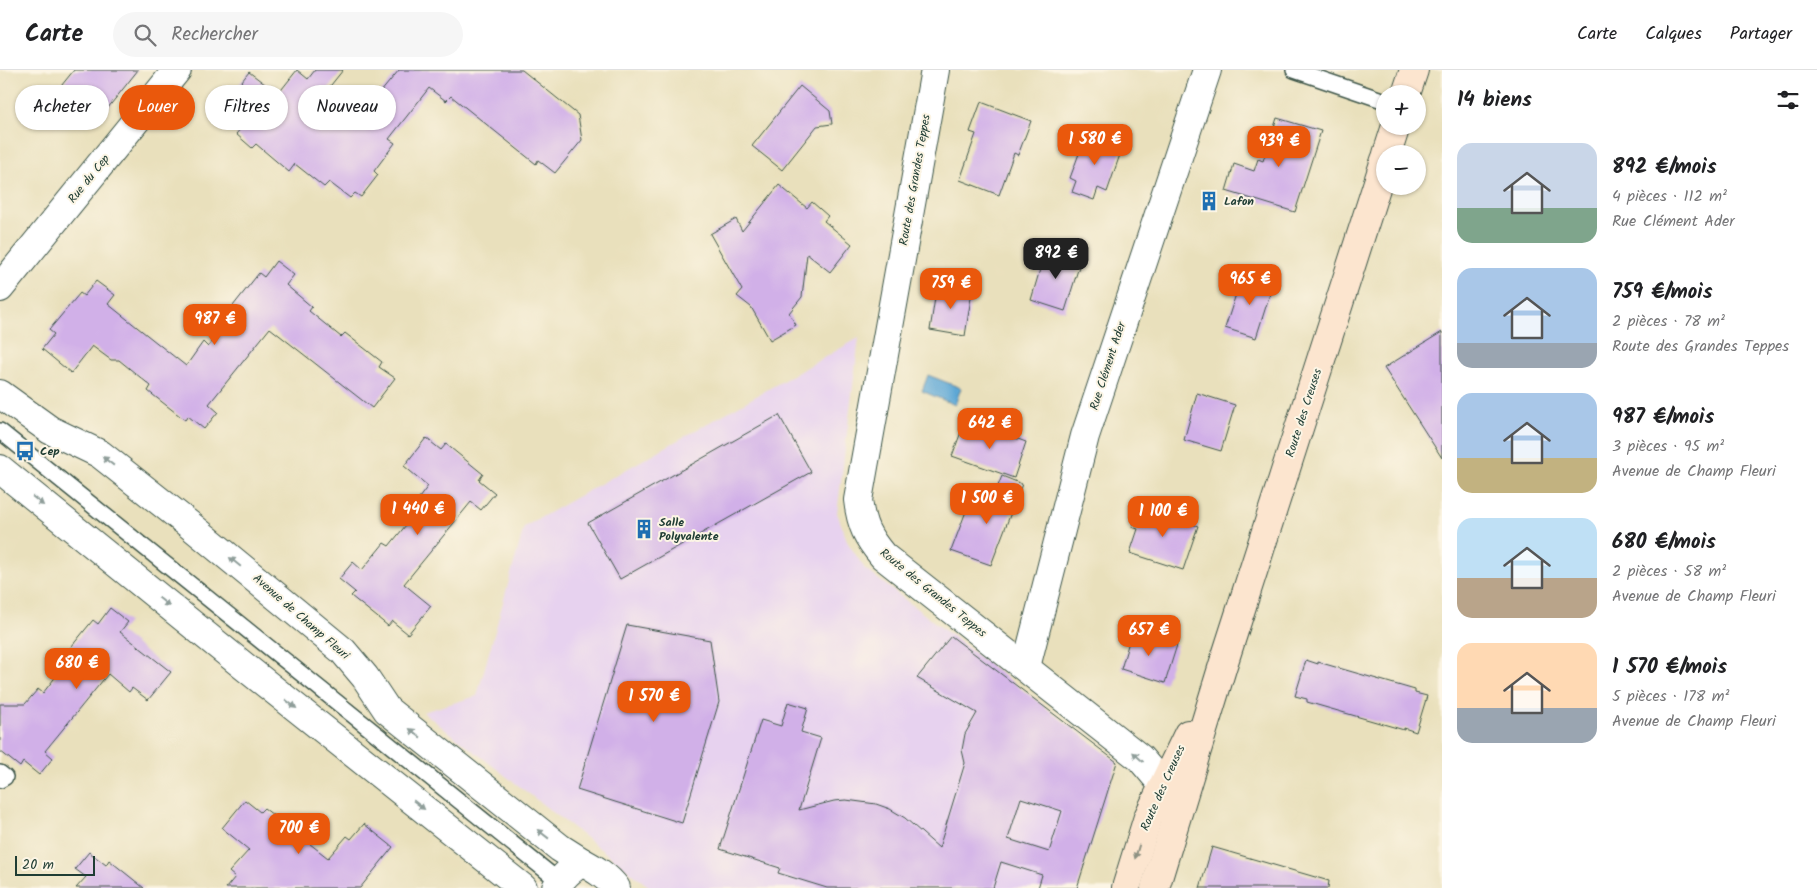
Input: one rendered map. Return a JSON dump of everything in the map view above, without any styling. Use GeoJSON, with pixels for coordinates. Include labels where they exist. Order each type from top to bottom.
{"type":"FeatureCollection","features":[{"type":"Feature","properties":{"kind":"main road"},"geometry":{"type":"LineString","coordinates":[[1409,85],[1414,70]]}},
{"type":"Feature","properties":{"kind":"main road","name":"Route des Creuses"},"geometry":{"type":"LineString","coordinates":[[1158,876],[1376,188]]}},
{"type":"Feature","properties":{"kind":"main road","name":"Route des Creuses"},"geometry":{"type":"LineString","coordinates":[[1126,888],[1148,817],[1223,666]]}},
{"type":"Feature","properties":{"kind":"street","name":"Rue du Cep"},"geometry":{"type":"LineString","coordinates":[[0,288],[177,70]]}},
{"type":"Feature","properties":{"kind":"street","name":"Route des Grandes Teppes"},"geometry":{"type":"LineString","coordinates":[[935,70],[858,500],[860,516],[865,531],[883,556],[1140,758],[1163,785],[1171,812],[1158,876]]}},
{"type":"Feature","properties":{"kind":"street","name":"Rue Clément Ader"},"geometry":{"type":"LineString","coordinates":[[1026,667],[1085,436],[1207,70]]}},
{"type":"Feature","properties":{"kind":"street","name":"Avenue de Champ Fleuri"},"geometry":{"type":"LineString","coordinates":[[0,394],[50,430],[100,454],[191,526],[343,651],[365,677],[388,710],[560,848],[605,877],[616,888]]}},
{"type":"Feature","properties":{"kind":"street"},"geometry":{"type":"LineString","coordinates":[[0,470],[523,888]]}},
{"type":"Feature","properties":{"kind":"street"},"geometry":{"type":"LineString","coordinates":[[561,886],[582,862]]}},
{"type":"Feature","properties":{"kind":"lane"},"geometry":{"type":"LineString","coordinates":[[1294,70],[1376,98]]}},
{"type":"Feature","properties":{"kind":"lane"},"geometry":{"type":"LineString","coordinates":[[0,431],[561,886]]}},
{"type":"Feature","properties":{"kind":"lane"},"geometry":{"type":"LineString","coordinates":[[0,773],[5,777],[0,780]]}},
{"type":"Feature","properties":{"kind":"shaded area"},"geometry":{"type":"Polygon","coordinates":[[[859,338],[837,513],[848,543],[865,569],[1117,762],[1077,888],[651,888],[423,712],[477,696],[524,527],[859,338]]]}},
{"type":"Feature","properties":{"kind":"water"},"geometry":{"type":"Polygon","coordinates":[[[928,375],[961,388],[955,405],[922,391],[928,375]]]}},
{"type":"Feature","properties":{"kind":"building"},"geometry":{"type":"Polygon","coordinates":[[[74,70],[138,70],[126,85],[119,85],[119,94],[109,107],[109,85],[62,85],[74,70]]]}},
{"type":"Feature","properties":{"kind":"building"},"geometry":{"type":"Polygon","coordinates":[[[297,70],[308,79],[315,70],[343,70],[331,85],[298,85],[298,130],[396,130],[396,85],[387,85],[399,70],[522,70],[578,115],[582,140],[555,173],[538,160],[536,164],[451,96],[446,101],[429,88],[389,139],[395,143],[374,171],[378,175],[361,197],[355,193],[350,198],[329,182],[324,187],[295,164],[289,172],[256,144],[252,148],[236,134],[239,130],[288,130],[288,85],[285,85],[297,70]]]}},
{"type":"Feature","properties":{"kind":"building"},"geometry":{"type":"Polygon","coordinates":[[[249,72],[266,85],[239,85],[249,72]]]}},
{"type":"Feature","properties":{"kind":"building"},"geometry":{"type":"Polygon","coordinates":[[[800,86],[830,111],[832,124],[817,126],[782,170],[752,146],[800,86]]]}},
{"type":"Feature","properties":{"kind":"building"},"geometry":{"type":"Polygon","coordinates":[[[981,102],[1031,121],[1018,155],[1014,153],[999,195],[960,180],[976,134],[970,132],[981,102]]]}},
{"type":"Feature","properties":{"kind":"building"},"geometry":{"type":"Polygon","coordinates":[[[1277,118],[1321,131],[1295,212],[1226,191],[1234,164],[1254,171],[1258,159],[1263,161],[1277,118]]]}},
{"type":"Feature","properties":{"kind":"building"},"geometry":{"type":"Polygon","coordinates":[[[1087,132],[1123,146],[1107,192],[1098,188],[1094,200],[1072,192],[1076,181],[1070,178],[1087,132]]]}},
{"type":"Feature","properties":{"kind":"building"},"geometry":{"type":"Polygon","coordinates":[[[779,185],[807,208],[812,202],[828,216],[824,221],[852,244],[830,272],[807,254],[802,297],[789,313],[796,325],[770,340],[751,307],[737,296],[742,290],[710,234],[736,219],[742,231],[779,185]]]}},
{"type":"Feature","properties":{"kind":"building"},"geometry":{"type":"Polygon","coordinates":[[[1046,249],[1081,260],[1065,311],[1031,300],[1046,249]]]}},
{"type":"Feature","properties":{"kind":"building"},"geometry":{"type":"Polygon","coordinates":[[[276,261],[294,275],[286,285],[312,307],[309,311],[341,337],[345,333],[382,362],[379,367],[395,378],[372,408],[270,328],[209,404],[218,412],[204,429],[188,416],[185,420],[148,391],[151,386],[119,360],[111,360],[92,346],[71,373],[42,349],[54,334],[49,330],[80,293],[84,296],[96,281],[115,295],[108,304],[186,366],[203,342],[208,347],[233,315],[229,311],[259,273],[264,277],[276,261]]]}},
{"type":"Feature","properties":{"kind":"building"},"geometry":{"type":"Polygon","coordinates":[[[1249,272],[1274,281],[1256,338],[1225,328],[1237,291],[1243,293],[1249,272]]]}},
{"type":"Feature","properties":{"kind":"building"},"geometry":{"type":"Polygon","coordinates":[[[937,285],[972,291],[965,336],[930,330],[937,285]]]}},
{"type":"Feature","properties":{"kind":"building"},"geometry":{"type":"Polygon","coordinates":[[[1442,332],[1442,458],[1384,368],[1442,332]]]}},
{"type":"Feature","properties":{"kind":"building"},"geometry":{"type":"Polygon","coordinates":[[[1197,393],[1235,405],[1221,451],[1184,440],[1197,393]]]}},
{"type":"Feature","properties":{"kind":"building"},"geometry":{"type":"Polygon","coordinates":[[[779,415],[811,472],[620,579],[588,523],[779,415]]]}},
{"type":"Feature","properties":{"kind":"building"},"geometry":{"type":"Polygon","coordinates":[[[974,423],[1026,442],[1014,478],[952,456],[961,432],[969,435],[974,423]]]}},
{"type":"Feature","properties":{"kind":"building"},"geometry":{"type":"Polygon","coordinates":[[[426,438],[441,450],[446,444],[483,474],[479,480],[495,493],[481,510],[471,502],[404,584],[431,606],[408,634],[392,621],[388,626],[351,596],[355,592],[339,579],[353,562],[362,570],[384,543],[389,546],[415,514],[410,510],[428,486],[404,466],[426,438]]]}},
{"type":"Feature","properties":{"kind":"building"},"geometry":{"type":"Polygon","coordinates":[[[1002,476],[1022,484],[991,565],[951,551],[968,506],[987,513],[1002,476]]]}},
{"type":"Feature","properties":{"kind":"building"},"geometry":{"type":"Polygon","coordinates":[[[1139,506],[1198,526],[1183,570],[1130,553],[1138,529],[1132,527],[1139,506]]]}},
{"type":"Feature","properties":{"kind":"building"},"geometry":{"type":"Polygon","coordinates":[[[110,608],[128,622],[120,632],[171,672],[148,700],[132,688],[129,692],[108,674],[45,751],[53,758],[39,775],[23,762],[20,767],[0,751],[0,704],[25,704],[38,689],[43,693],[68,661],[63,657],[93,620],[98,624],[110,608]]]}},
{"type":"Feature","properties":{"kind":"building"},"geometry":{"type":"Polygon","coordinates":[[[627,625],[710,640],[719,702],[682,823],[577,790],[627,625]]]}},
{"type":"Feature","properties":{"kind":"building"},"geometry":{"type":"Polygon","coordinates":[[[1132,631],[1177,645],[1165,683],[1121,669],[1132,631]]]}},
{"type":"Feature","properties":{"kind":"building"},"geometry":{"type":"Polygon","coordinates":[[[951,636],[1117,762],[1077,888],[1038,888],[1042,875],[1001,862],[993,888],[827,888],[778,873],[780,868],[720,849],[761,720],[781,726],[788,702],[808,708],[801,732],[821,738],[799,810],[834,801],[846,800],[876,804],[890,809],[905,818],[939,848],[965,763],[962,750],[965,734],[977,713],[917,678],[951,636]],[[1021,798],[1008,839],[1049,852],[1062,811],[1021,798]]]}},
{"type":"Feature","properties":{"kind":"building"},"geometry":{"type":"Polygon","coordinates":[[[1306,660],[1415,690],[1415,693],[1427,696],[1416,732],[1307,702],[1307,699],[1295,696],[1306,660]]]}},
{"type":"Feature","properties":{"kind":"building"},"geometry":{"type":"Polygon","coordinates":[[[245,800],[260,812],[264,808],[328,858],[347,836],[351,839],[364,824],[393,847],[360,888],[226,888],[235,877],[229,872],[249,850],[222,828],[245,800]]]}},
{"type":"Feature","properties":{"kind":"building"},"geometry":{"type":"Polygon","coordinates":[[[1212,847],[1329,881],[1328,888],[1200,888],[1212,847]]]}},
{"type":"Feature","properties":{"kind":"building"},"geometry":{"type":"Polygon","coordinates":[[[89,852],[106,865],[109,860],[144,888],[76,888],[86,877],[75,869],[89,852]]]}},
{"type":"Feature","properties":{"kind":"place","name":"Lafon"},"geometry":{"type":"Point","coordinates":[1209,201]}},
{"type":"Feature","properties":{"kind":"place","name":"Cep"},"geometry":{"type":"Point","coordinates":[25,451]}},
{"type":"Feature","properties":{"kind":"place","name":"Salle Polyvalente"},"geometry":{"type":"Point","coordinates":[644,529]}}]}
